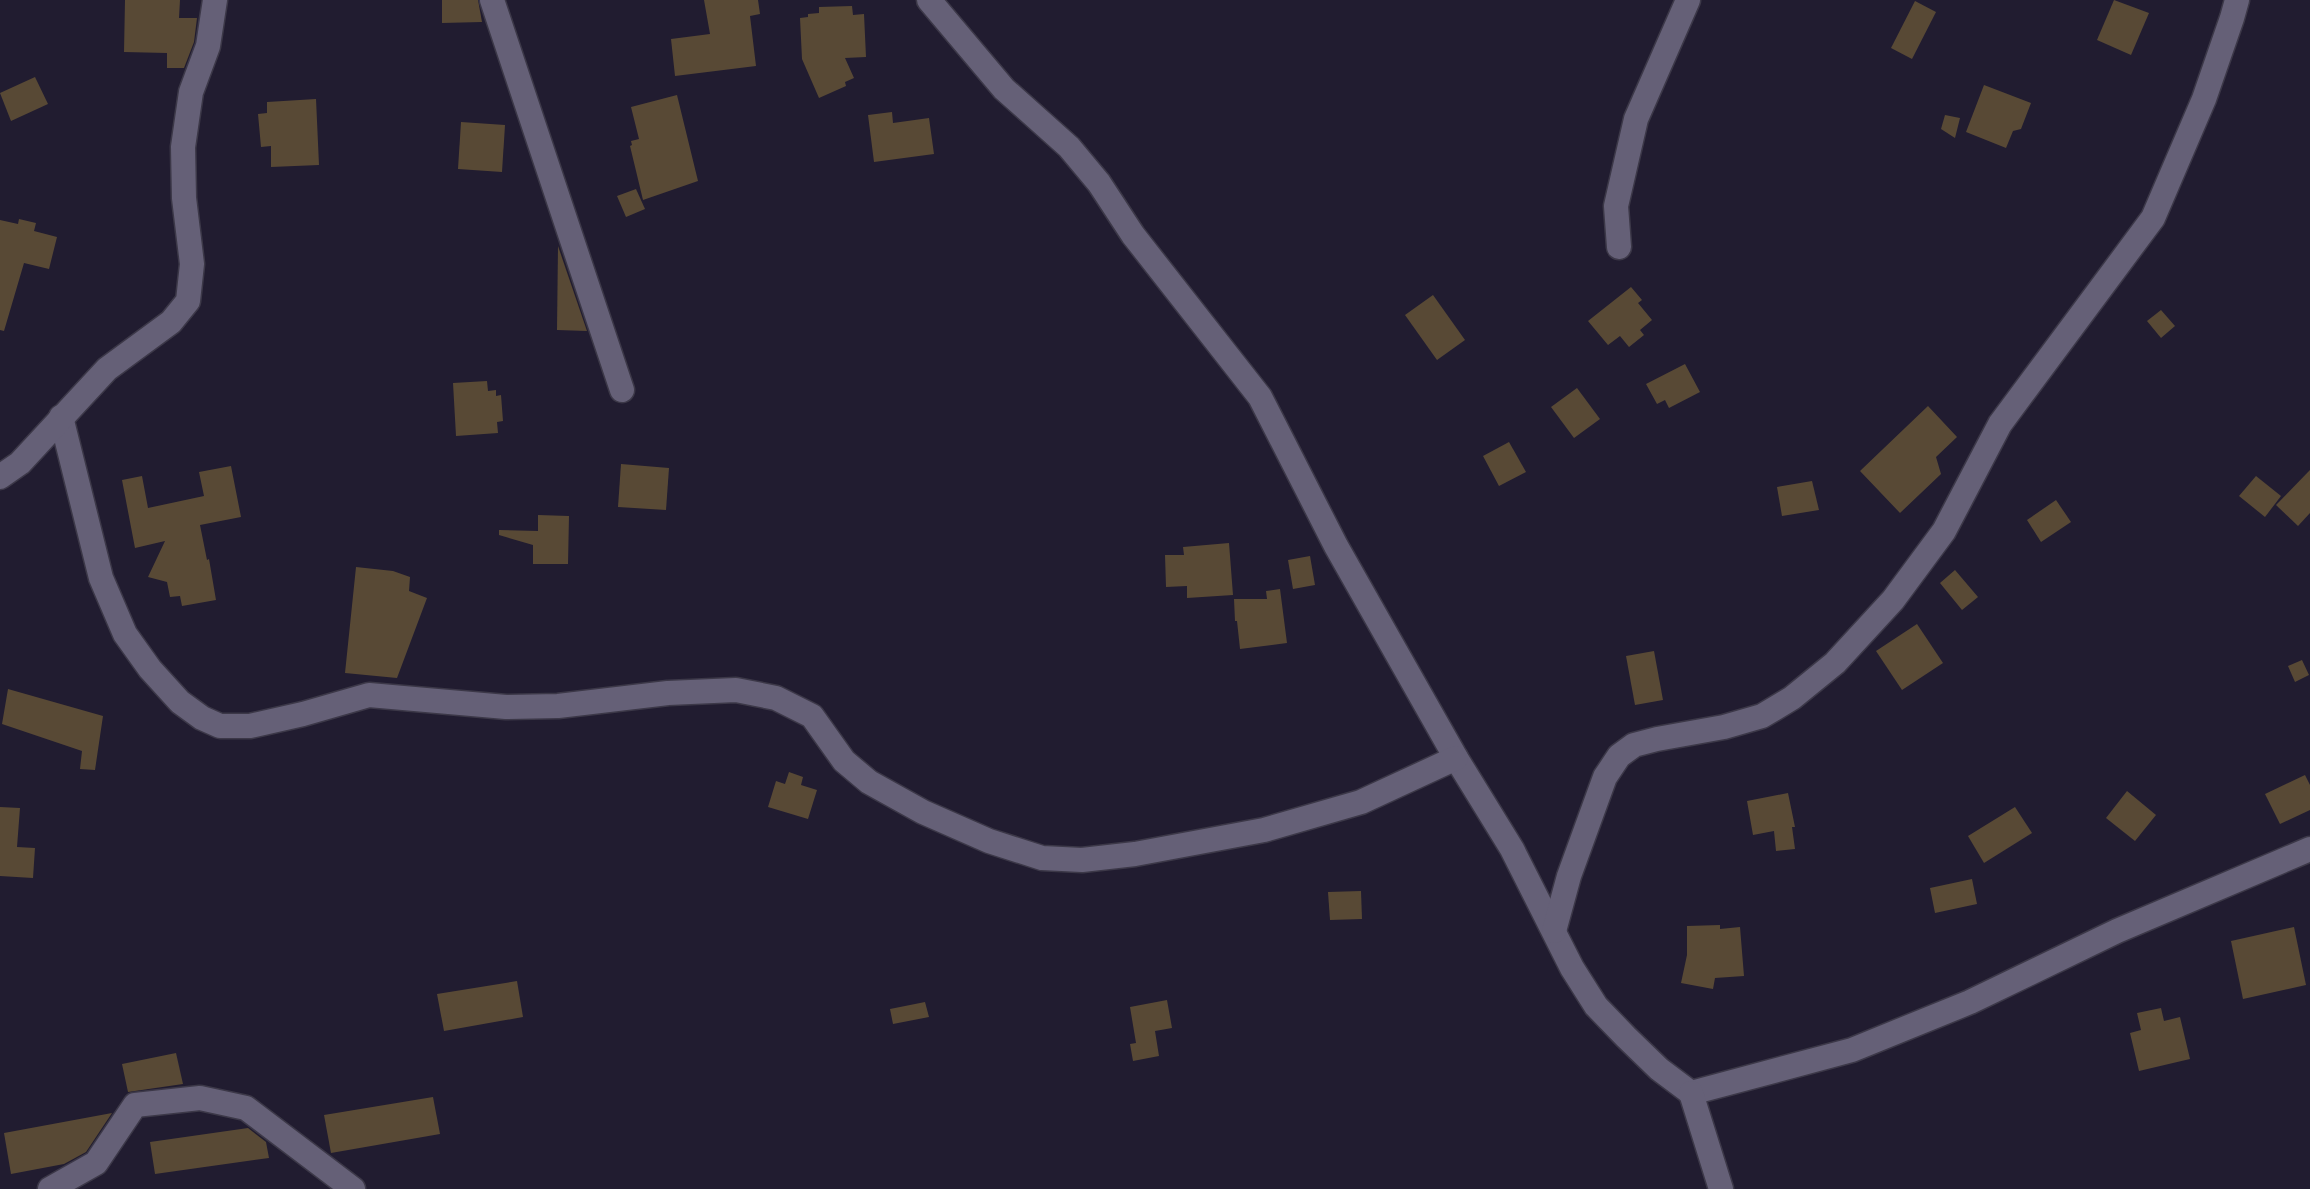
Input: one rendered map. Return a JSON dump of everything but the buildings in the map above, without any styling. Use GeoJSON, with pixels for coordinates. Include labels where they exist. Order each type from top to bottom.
{"type":"FeatureCollection","features":[{"type":"Feature","properties":{"kind":"street"},"geometry":{"type":"LineString","coordinates":[[0,477],[20,463],[107,369],[170,322],[188,301],[192,264],[184,198],[183,147],[191,92],[208,46],[215,0]]}},
{"type":"Feature","properties":{"kind":"street"},"geometry":{"type":"LineString","coordinates":[[492,0],[622,390]]}},
{"type":"Feature","properties":{"kind":"street"},"geometry":{"type":"LineString","coordinates":[[929,0],[1004,89],[1069,147],[1099,183],[1133,235],[1260,397],[1336,546],[1456,758],[1512,849],[1572,968],[1596,1006],[1659,1069],[1691,1093],[1721,1189]]}},
{"type":"Feature","properties":{"kind":"street"},"geometry":{"type":"LineString","coordinates":[[1619,247],[1616,206],[1636,119],[1688,0]]}},
{"type":"Feature","properties":{"kind":"street"},"geometry":{"type":"LineString","coordinates":[[1554,931],[1569,876],[1605,777],[1619,756],[1634,745],[1657,738],[1724,727],[1762,716],[1792,698],[1835,663],[1893,600],[1944,531],[2000,424],[2154,218],[2204,99],[2237,0]]}},
{"type":"Feature","properties":{"kind":"street"},"geometry":{"type":"LineString","coordinates":[[61,417],[101,578],[125,634],[180,702],[202,718],[220,726],[250,726],[303,715],[369,695],[506,707],[736,690],[776,698],[812,716],[844,761],[869,782],[923,812],[989,841],[1042,858],[1082,860],[1135,854],[1264,830],[1361,802],[1456,758]]}},
{"type":"Feature","properties":{"kind":"street"},"geometry":{"type":"LineString","coordinates":[[1691,1093],[1853,1050],[1970,1002],[2117,931],[2310,849]]}},
{"type":"Feature","properties":{"kind":"street"},"geometry":{"type":"LineString","coordinates":[[50,1189],[96,1163],[135,1105],[200,1098],[246,1108],[353,1189]]}}]}
